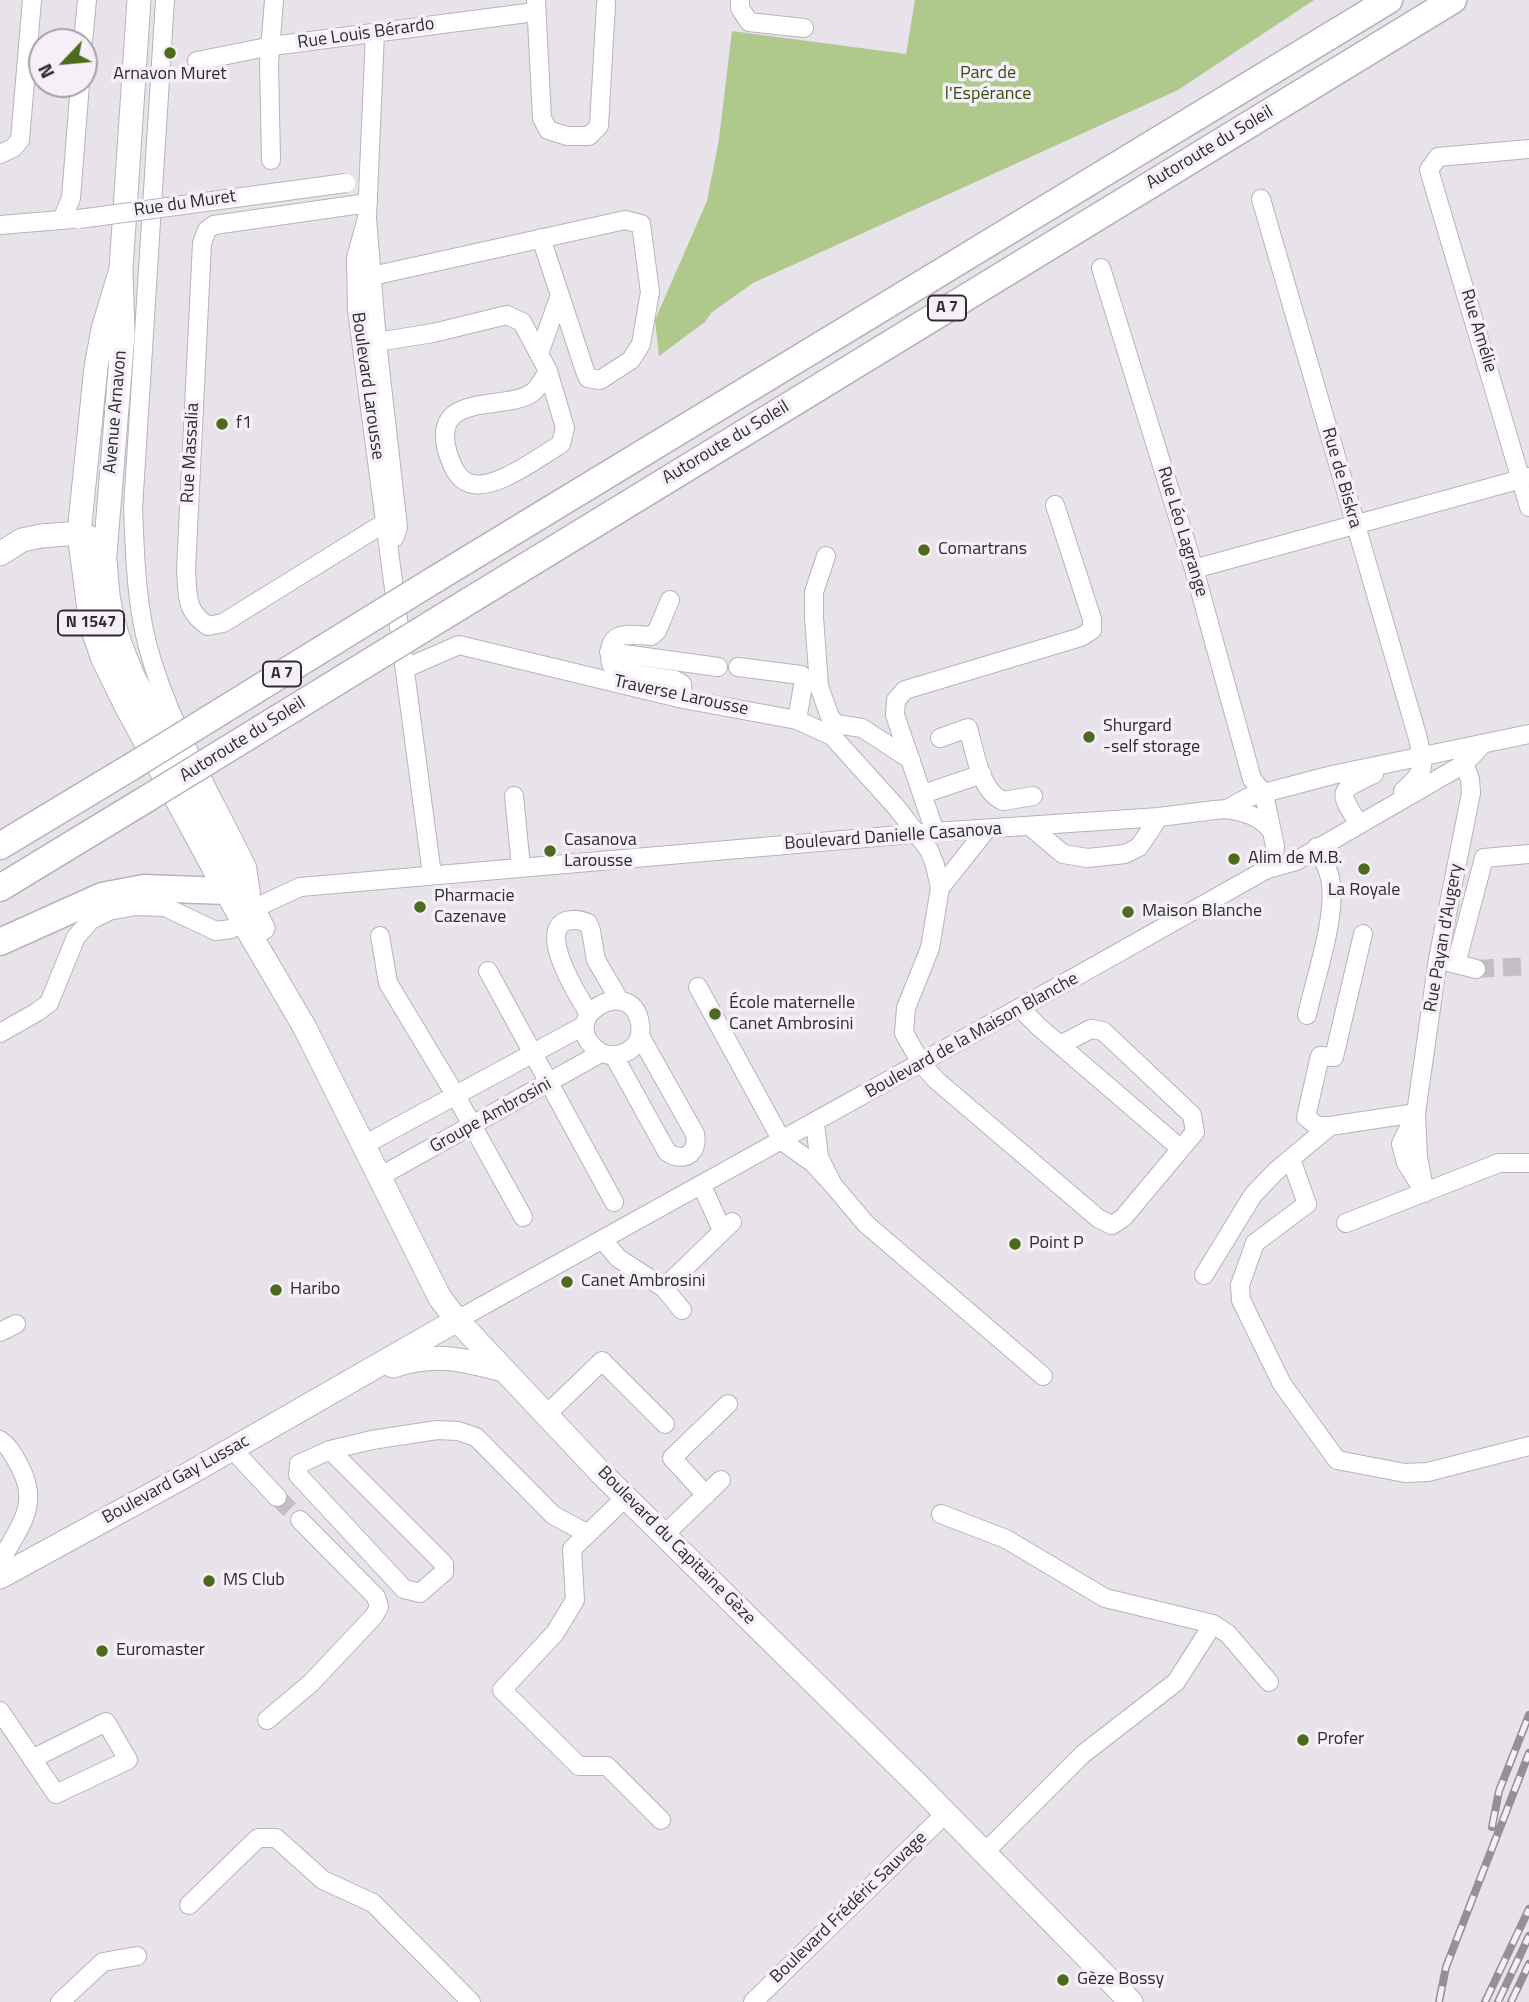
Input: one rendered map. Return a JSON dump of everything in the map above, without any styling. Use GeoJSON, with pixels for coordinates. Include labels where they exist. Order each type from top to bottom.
{"type":"FeatureCollection","features":[{"type":"Feature","properties":{"kind":"highway","name":"Autoroute du Soleil"},"geometry":{"type":"LineString","coordinates":[[0,846],[1389,0]]}},
{"type":"Feature","properties":{"kind":"highway","name":"Autoroute du Soleil"},"geometry":{"type":"LineString","coordinates":[[0,888],[1453,0]]}},
{"type":"Feature","properties":{"kind":"highway"},"geometry":{"type":"LineString","coordinates":[[0,942],[102,895],[144,888],[234,887]]}},
{"type":"Feature","properties":{"kind":"main road","name":"Avenue Arnavon"},"geometry":{"type":"LineString","coordinates":[[106,554],[123,334],[121,269],[139,0]]}},
{"type":"Feature","properties":{"kind":"main road","name":"Avenue Arnavon"},"geometry":{"type":"LineString","coordinates":[[79,533],[96,367],[103,330],[121,269]]}},
{"type":"Feature","properties":{"kind":"main road"},"geometry":{"type":"LineString","coordinates":[[0,554],[22,540],[79,533],[100,542],[106,554],[109,602],[116,636],[248,915]]}},
{"type":"Feature","properties":{"kind":"main road","name":"N 1547"},"geometry":{"type":"LineString","coordinates":[[79,533],[91,625],[103,659],[126,706],[234,887]]}},
{"type":"Feature","properties":{"kind":"main road","name":"Boulevard du Capitaine Gèze"},"geometry":{"type":"LineString","coordinates":[[248,915],[440,1298],[457,1320],[626,1497],[1131,2002]]}},
{"type":"Feature","properties":{"kind":"main road","name":"Boulevard Gay Lussac"},"geometry":{"type":"LineString","coordinates":[[2,1567],[232,1449],[457,1320]]}},
{"type":"Feature","properties":{"kind":"main road","name":"Boulevard Gay Lussac"},"geometry":{"type":"LineString","coordinates":[[350,1381],[411,1360],[439,1356],[475,1362],[504,1371]]}},
{"type":"Feature","properties":{"kind":"street"},"geometry":{"type":"LineString","coordinates":[[0,154],[20,141],[32,0]]}},
{"type":"Feature","properties":{"kind":"street"},"geometry":{"type":"LineString","coordinates":[[84,28],[87,0]]}},
{"type":"Feature","properties":{"kind":"street"},"geometry":{"type":"LineString","coordinates":[[165,0],[133,508],[139,593],[148,646],[166,701],[247,867],[248,915]]}},
{"type":"Feature","properties":{"kind":"street"},"geometry":{"type":"LineString","coordinates":[[271,160],[269,64],[274,0]]}},
{"type":"Feature","properties":{"kind":"street"},"geometry":{"type":"LineString","coordinates":[[740,0],[740,8],[749,23],[804,29]]}},
{"type":"Feature","properties":{"kind":"street"},"geometry":{"type":"LineString","coordinates":[[536,6],[542,118],[548,130],[567,136],[589,136],[599,126],[606,4]]}},
{"type":"Feature","properties":{"kind":"street","name":"Rue Louis Bérardo"},"geometry":{"type":"LineString","coordinates":[[197,61],[272,46],[536,6]]}},
{"type":"Feature","properties":{"kind":"street","name":"Boulevard Larousse"},"geometry":{"type":"LineString","coordinates":[[374,32],[368,211],[377,342],[398,527],[390,554]]}},
{"type":"Feature","properties":{"kind":"street"},"geometry":{"type":"LineString","coordinates":[[70,220],[79,98]]}},
{"type":"Feature","properties":{"kind":"street","name":"Rue Amélie"},"geometry":{"type":"LineString","coordinates":[[1529,149],[1438,157],[1429,170],[1525,478],[1529,507]]}},
{"type":"Feature","properties":{"kind":"street","name":"Rue du Muret"},"geometry":{"type":"LineString","coordinates":[[0,225],[70,220],[370,178]]}},
{"type":"Feature","properties":{"kind":"street","name":"Rue de Biskra"},"geometry":{"type":"LineString","coordinates":[[1261,199],[1422,757]]}},
{"type":"Feature","properties":{"kind":"street","name":"Boulevard Larousse"},"geometry":{"type":"LineString","coordinates":[[368,211],[356,258],[357,310],[432,875]]}},
{"type":"Feature","properties":{"kind":"street","name":"Rue Massalia"},"geometry":{"type":"LineString","coordinates":[[368,211],[214,225],[207,230],[202,243],[186,570],[190,609],[196,619],[208,626],[223,624],[386,522]]}},
{"type":"Feature","properties":{"kind":"street"},"geometry":{"type":"LineString","coordinates":[[372,276],[541,238],[625,220],[641,224],[650,292],[641,344],[631,360],[600,380],[588,378],[541,238]]}},
{"type":"Feature","properties":{"kind":"street","name":"Rue Léo Lagrange"},"geometry":{"type":"LineString","coordinates":[[1101,268],[1194,569],[1252,779],[1264,794],[1275,846],[1267,869]]}},
{"type":"Feature","properties":{"kind":"street"},"geometry":{"type":"LineString","coordinates":[[539,354],[560,295]]}},
{"type":"Feature","properties":{"kind":"street"},"geometry":{"type":"LineString","coordinates":[[377,342],[433,333],[507,315],[522,322],[548,371],[565,428],[561,444],[495,483],[478,485],[466,482],[453,469],[446,447],[446,426],[454,415],[468,406],[516,399],[533,392],[548,371]]}},
{"type":"Feature","properties":{"kind":"street"},"geometry":{"type":"LineString","coordinates":[[1194,569],[1525,478]]}},
{"type":"Feature","properties":{"kind":"street"},"geometry":{"type":"LineString","coordinates":[[1055,505],[1092,619],[1092,630],[1081,637],[905,690],[896,700],[895,715],[923,794],[926,833],[940,888],[930,948],[906,1008],[904,1033],[921,1063],[936,1080],[1099,1219],[1112,1225],[1123,1218],[1195,1132],[1192,1115],[1103,1031],[1091,1029],[1060,1045]]}},
{"type":"Feature","properties":{"kind":"street"},"geometry":{"type":"LineString","coordinates":[[826,556],[814,592],[814,617],[819,686],[830,717],[836,724],[862,728],[911,760]]}},
{"type":"Feature","properties":{"kind":"street"},"geometry":{"type":"LineString","coordinates":[[670,600],[657,631],[651,636],[625,634],[615,638],[609,646],[609,652],[611,664],[622,672],[675,680],[682,684],[683,699]]}},
{"type":"Feature","properties":{"kind":"street","name":"Traverse Larousse"},"geometry":{"type":"LineString","coordinates":[[406,668],[459,645],[683,699],[797,720],[832,736],[926,833]]}},
{"type":"Feature","properties":{"kind":"street"},"geometry":{"type":"LineString","coordinates":[[609,652],[718,667]]}},
{"type":"Feature","properties":{"kind":"street"},"geometry":{"type":"LineString","coordinates":[[738,667],[801,675],[804,680],[797,720]]}},
{"type":"Feature","properties":{"kind":"street"},"geometry":{"type":"LineString","coordinates":[[940,738],[968,728],[990,792],[1003,801],[1033,796]]}},
{"type":"Feature","properties":{"kind":"street","name":"Boulevard Danielle Casanova"},"geometry":{"type":"LineString","coordinates":[[0,1033],[49,1003],[76,937],[91,920],[109,911],[135,906],[165,906],[216,931],[231,929],[248,915],[300,887],[926,833],[1159,817],[1227,809],[1249,797],[1332,775],[1529,734]]}},
{"type":"Feature","properties":{"kind":"street","name":"Boulevard de la Maison Blanche"},"geometry":{"type":"LineString","coordinates":[[457,1320],[1021,1009],[1267,869],[1296,861],[1464,764],[1481,746]]}},
{"type":"Feature","properties":{"kind":"street"},"geometry":{"type":"LineString","coordinates":[[1380,812],[1420,775],[1422,757]]}},
{"type":"Feature","properties":{"kind":"street"},"geometry":{"type":"LineString","coordinates":[[1359,824],[1343,797],[1347,786],[1399,762]]}},
{"type":"Feature","properties":{"kind":"street","name":"Rue Payan d'Augery"},"geometry":{"type":"LineString","coordinates":[[1425,1193],[1418,1157],[1416,1113],[1447,961],[1471,793],[1470,779],[1464,764]]}},
{"type":"Feature","properties":{"kind":"street"},"geometry":{"type":"LineString","coordinates":[[923,794],[982,774]]}},
{"type":"Feature","properties":{"kind":"street"},"geometry":{"type":"LineString","coordinates":[[514,796],[521,867]]}},
{"type":"Feature","properties":{"kind":"street"},"geometry":{"type":"LineString","coordinates":[[1227,809],[1246,812],[1261,819],[1271,830]]}},
{"type":"Feature","properties":{"kind":"street"},"geometry":{"type":"LineString","coordinates":[[1031,827],[1063,854],[1088,858],[1125,854],[1139,848],[1159,817]]}},
{"type":"Feature","properties":{"kind":"street"},"geometry":{"type":"LineString","coordinates":[[940,888],[987,829]]}},
{"type":"Feature","properties":{"kind":"street"},"geometry":{"type":"LineString","coordinates":[[1307,1015],[1328,925],[1331,895],[1330,877],[1317,848]]}},
{"type":"Feature","properties":{"kind":"street"},"geometry":{"type":"LineString","coordinates":[[1476,969],[1447,961],[1484,858],[1529,854]]}},
{"type":"Feature","properties":{"kind":"street"},"geometry":{"type":"LineString","coordinates":[[567,921],[588,923],[596,960],[620,1001],[630,1006],[638,1015],[640,1036],[695,1134],[697,1142],[690,1154],[682,1158],[667,1152],[607,1055],[589,1042],[587,1020],[560,959],[557,932],[560,925],[567,921]]}},
{"type":"Feature","properties":{"kind":"street"},"geometry":{"type":"LineString","coordinates":[[1363,934],[1334,1056],[1320,1056],[1307,1117],[1317,1125],[1330,1126],[1416,1113]]}},
{"type":"Feature","properties":{"kind":"street"},"geometry":{"type":"LineString","coordinates":[[380,936],[388,983],[456,1096],[523,1217]]}},
{"type":"Feature","properties":{"kind":"street"},"geometry":{"type":"LineString","coordinates":[[488,971],[614,1202]]}},
{"type":"Feature","properties":{"kind":"street"},"geometry":{"type":"LineString","coordinates":[[698,987],[782,1141],[813,1163],[866,1224],[1043,1376]]}},
{"type":"Feature","properties":{"kind":"street","name":"Groupe Ambrosini"},"geometry":{"type":"LineString","coordinates":[[364,1145],[533,1054],[587,1020],[602,1003],[620,1001]]}},
{"type":"Feature","properties":{"kind":"street"},"geometry":{"type":"LineString","coordinates":[[1021,1009],[1181,1149]]}},
{"type":"Feature","properties":{"kind":"street","name":"Groupe Ambrosini"},"geometry":{"type":"LineString","coordinates":[[379,1177],[550,1083],[607,1055],[630,1050],[640,1036]]}},
{"type":"Feature","properties":{"kind":"street"},"geometry":{"type":"LineString","coordinates":[[815,1123],[819,1157],[833,1185]]}},
{"type":"Feature","properties":{"kind":"street"},"geometry":{"type":"LineString","coordinates":[[1204,1275],[1253,1195],[1330,1126]]}},
{"type":"Feature","properties":{"kind":"street"},"geometry":{"type":"LineString","coordinates":[[1291,1159],[1307,1204],[1255,1243],[1240,1285],[1241,1300],[1282,1384],[1337,1460],[1405,1473],[1428,1472],[1529,1446]]}},
{"type":"Feature","properties":{"kind":"street"},"geometry":{"type":"LineString","coordinates":[[1346,1223],[1499,1163],[1529,1163]]}},
{"type":"Feature","properties":{"kind":"street"},"geometry":{"type":"LineString","coordinates":[[664,1288],[727,1226],[702,1186]]}},
{"type":"Feature","properties":{"kind":"street"},"geometry":{"type":"LineString","coordinates":[[603,1241],[618,1258],[664,1288],[682,1310]]}},
{"type":"Feature","properties":{"kind":"street"},"geometry":{"type":"LineString","coordinates":[[546,1415],[602,1361],[665,1424]]}},
{"type":"Feature","properties":{"kind":"street"},"geometry":{"type":"LineString","coordinates":[[706,1495],[672,1458],[728,1404]]}},
{"type":"Feature","properties":{"kind":"street"},"geometry":{"type":"LineString","coordinates":[[330,1450],[444,1564],[444,1572],[419,1593],[404,1589],[298,1475],[299,1464],[330,1450],[372,1440],[437,1430],[458,1431],[476,1437],[553,1515],[588,1534]]}},
{"type":"Feature","properties":{"kind":"street"},"geometry":{"type":"LineString","coordinates":[[0,1440],[8,1445],[27,1480],[30,1501],[27,1514],[2,1567]]}},
{"type":"Feature","properties":{"kind":"street"},"geometry":{"type":"LineString","coordinates":[[232,1449],[277,1497]]}},
{"type":"Feature","properties":{"kind":"street"},"geometry":{"type":"LineString","coordinates":[[664,1535],[721,1480]]}},
{"type":"Feature","properties":{"kind":"street"},"geometry":{"type":"LineString","coordinates":[[626,1497],[572,1549],[575,1600],[555,1633],[502,1690],[579,1766],[607,1766],[661,1820]]}},
{"type":"Feature","properties":{"kind":"street"},"geometry":{"type":"LineString","coordinates":[[941,1514],[1006,1539],[1105,1598],[1213,1624],[1228,1634],[1269,1682]]}},
{"type":"Feature","properties":{"kind":"street"},"geometry":{"type":"LineString","coordinates":[[267,1720],[311,1683],[374,1616],[379,1607],[376,1597],[300,1520]]}},
{"type":"Feature","properties":{"kind":"street"},"geometry":{"type":"LineString","coordinates":[[984,1853],[1083,1754],[1176,1682],[1213,1624]]}},
{"type":"Feature","properties":{"kind":"street"},"geometry":{"type":"LineString","coordinates":[[0,1711],[32,1759],[57,1794],[128,1760],[107,1722],[32,1759]]}},
{"type":"Feature","properties":{"kind":"street","name":"Boulevard Frédéric Sauvage"},"geometry":{"type":"LineString","coordinates":[[753,2002],[945,1814]]}},
{"type":"Feature","properties":{"kind":"street"},"geometry":{"type":"LineString","coordinates":[[189,1905],[258,1838],[276,1838],[323,1880],[373,1903],[471,2002]]}},
{"type":"Feature","properties":{"kind":"street"},"geometry":{"type":"LineString","coordinates":[[60,2002],[103,1962],[137,1956]]}},
{"type":"Feature","properties":{"kind":"green space","name":"Parc de l'Espérance"},"geometry":{"type":"Polygon","coordinates":[[[915,0],[1314,0],[1178,90],[753,283],[659,356],[655,320],[707,201],[719,139],[732,31],[906,54],[915,0]]]}},
{"type":"Feature","properties":{"kind":"tunnel"},"geometry":{"type":"LineString","coordinates":[[1476,969],[1529,966]]}},
{"type":"Feature","properties":{"kind":"tunnel"},"geometry":{"type":"LineString","coordinates":[[277,1497],[300,1520]]}},
{"type":"Feature","properties":{"kind":"railway"},"geometry":{"type":"LineString","coordinates":[[1492,1827],[1499,1791],[1529,1715]]}},
{"type":"Feature","properties":{"kind":"railway"},"geometry":{"type":"LineString","coordinates":[[1439,2002],[1446,1967],[1529,1753]]}},
{"type":"Feature","properties":{"kind":"railway"},"geometry":{"type":"LineString","coordinates":[[1485,2002],[1529,1909]]}},
{"type":"Feature","properties":{"kind":"railway"},"geometry":{"type":"LineString","coordinates":[[1498,2002],[1529,1936]]}},
{"type":"Feature","properties":{"kind":"railway"},"geometry":{"type":"LineString","coordinates":[[1511,2002],[1529,1964]]}},
{"type":"Feature","properties":{"kind":"place","name":"Arnavon Muret"},"geometry":{"type":"Point","coordinates":[170,53]}},
{"type":"Feature","properties":{"kind":"place","name":"f1"},"geometry":{"type":"Point","coordinates":[222,424]}},
{"type":"Feature","properties":{"kind":"place","name":"Comartrans"},"geometry":{"type":"Point","coordinates":[924,550]}},
{"type":"Feature","properties":{"kind":"place","name":"Shurgard -self storage"},"geometry":{"type":"Point","coordinates":[1089,737]}},
{"type":"Feature","properties":{"kind":"place","name":"Casanova Larousse"},"geometry":{"type":"Point","coordinates":[550,851]}},
{"type":"Feature","properties":{"kind":"place","name":"Alim de M.B."},"geometry":{"type":"Point","coordinates":[1234,859]}},
{"type":"Feature","properties":{"kind":"place","name":"La Royale"},"geometry":{"type":"Point","coordinates":[1364,869]}},
{"type":"Feature","properties":{"kind":"place","name":"Pharmacie Cazenave"},"geometry":{"type":"Point","coordinates":[420,907]}},
{"type":"Feature","properties":{"kind":"place","name":"Maison Blanche"},"geometry":{"type":"Point","coordinates":[1128,912]}},
{"type":"Feature","properties":{"kind":"place","name":"École maternelle Canet Ambrosini"},"geometry":{"type":"Point","coordinates":[715,1014]}},
{"type":"Feature","properties":{"kind":"place","name":"Point P"},"geometry":{"type":"Point","coordinates":[1015,1244]}},
{"type":"Feature","properties":{"kind":"place","name":"Canet Ambrosini"},"geometry":{"type":"Point","coordinates":[567,1282]}},
{"type":"Feature","properties":{"kind":"place","name":"Haribo"},"geometry":{"type":"Point","coordinates":[276,1290]}},
{"type":"Feature","properties":{"kind":"place","name":"MS Club"},"geometry":{"type":"Point","coordinates":[209,1581]}},
{"type":"Feature","properties":{"kind":"place","name":"Euromaster"},"geometry":{"type":"Point","coordinates":[102,1651]}},
{"type":"Feature","properties":{"kind":"place","name":"Profer"},"geometry":{"type":"Point","coordinates":[1303,1740]}},
{"type":"Feature","properties":{"kind":"place","name":"Gèze Bossy"},"geometry":{"type":"Point","coordinates":[1063,1980]}}]}
